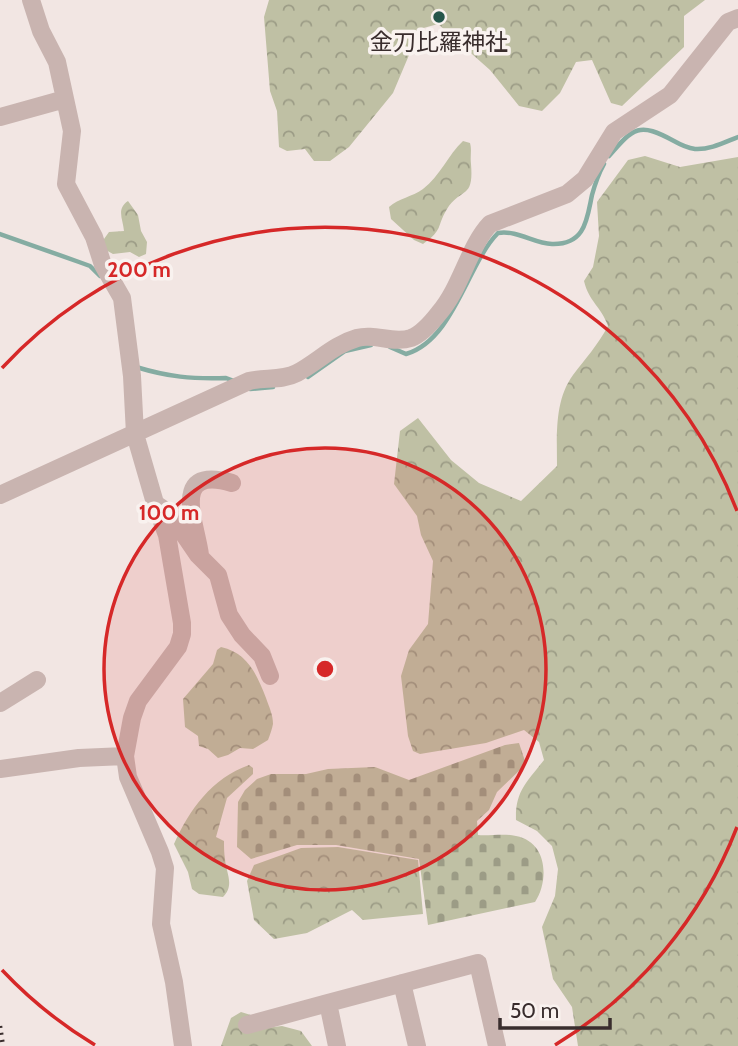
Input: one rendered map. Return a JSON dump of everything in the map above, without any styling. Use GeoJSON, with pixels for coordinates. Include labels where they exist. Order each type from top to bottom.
{"type":"FeatureCollection","features":[{"type":"Feature","properties":{"kind":"street"},"geometry":{"type":"LineString","coordinates":[[32,0],[41,31],[57,62],[72,131],[66,184],[94,237],[103,265],[122,298],[131,365],[135,434],[167,535],[182,634],[178,647],[138,701],[125,756],[128,777],[165,868],[161,925],[174,982],[183,1046]]}},
{"type":"Feature","properties":{"kind":"street"},"geometry":{"type":"LineString","coordinates":[[0,495],[249,382],[298,373],[337,345],[359,337],[403,339],[418,334],[442,311],[460,281],[482,233],[490,225],[578,187],[614,132],[670,95],[728,22],[738,18]]}},
{"type":"Feature","properties":{"kind":"street"},"geometry":{"type":"LineString","coordinates":[[0,117],[65,99]]}},
{"type":"Feature","properties":{"kind":"street"},"geometry":{"type":"LineString","coordinates":[[201,558],[190,508],[191,493],[199,483],[207,480],[232,483]]}},
{"type":"Feature","properties":{"kind":"street"},"geometry":{"type":"LineString","coordinates":[[155,503],[170,514],[201,558],[218,575],[229,615],[242,635],[262,656],[270,676]]}},
{"type":"Feature","properties":{"kind":"street"},"geometry":{"type":"LineString","coordinates":[[0,703],[37,681]]}},
{"type":"Feature","properties":{"kind":"street"},"geometry":{"type":"LineString","coordinates":[[0,769],[79,758],[125,756]]}},
{"type":"Feature","properties":{"kind":"street"},"geometry":{"type":"LineString","coordinates":[[247,1025],[478,963],[497,1046]]}},
{"type":"Feature","properties":{"kind":"street"},"geometry":{"type":"LineString","coordinates":[[402,983],[417,1046]]}},
{"type":"Feature","properties":{"kind":"street"},"geometry":{"type":"LineString","coordinates":[[328,1003],[337,1046]]}},
{"type":"Feature","properties":{"kind":"green space"},"geometry":{"type":"Polygon","coordinates":[[[269,0],[705,0],[684,16],[684,47],[622,106],[611,103],[592,60],[576,62],[560,93],[542,111],[519,106],[490,70],[438,24],[420,29],[393,93],[349,147],[330,161],[314,161],[305,149],[287,151],[279,147],[277,111],[270,91],[264,17],[269,0]]]}},
{"type":"Feature","properties":{"kind":"green space"},"geometry":{"type":"Polygon","coordinates":[[[463,141],[471,146],[470,183],[465,192],[447,209],[437,231],[423,244],[414,240],[391,219],[389,207],[429,184],[463,141]]]}},
{"type":"Feature","properties":{"kind":"green space"},"geometry":{"type":"Polygon","coordinates":[[[645,156],[680,167],[738,157],[738,1046],[578,1046],[572,1007],[553,979],[542,927],[555,896],[558,869],[552,846],[537,831],[516,820],[520,794],[544,760],[539,742],[524,730],[486,743],[420,754],[413,751],[408,736],[401,676],[409,650],[428,624],[433,561],[421,535],[417,516],[394,484],[400,431],[418,418],[451,460],[479,483],[521,501],[557,466],[558,419],[562,396],[573,375],[608,326],[584,281],[593,267],[599,236],[597,202],[628,160],[645,156]]]}},
{"type":"Feature","properties":{"kind":"green space"},"geometry":{"type":"Polygon","coordinates":[[[128,201],[138,215],[141,231],[147,242],[146,254],[139,257],[130,252],[113,254],[104,249],[104,239],[109,232],[124,231],[121,211],[128,201]]]}},
{"type":"Feature","properties":{"kind":"green space"},"geometry":{"type":"Polygon","coordinates":[[[221,647],[238,654],[250,666],[266,698],[273,724],[268,740],[253,749],[240,748],[218,758],[208,749],[199,746],[198,736],[185,727],[183,699],[213,664],[217,650],[221,647]]]}},
{"type":"Feature","properties":{"kind":"green space"},"geometry":{"type":"Polygon","coordinates":[[[519,743],[526,764],[497,792],[489,810],[477,821],[478,835],[516,836],[534,846],[540,854],[544,873],[540,893],[535,902],[428,925],[419,859],[336,845],[297,845],[251,859],[237,847],[238,802],[245,790],[257,779],[271,774],[306,774],[328,769],[375,767],[409,780],[505,745],[519,743]]]}},
{"type":"Feature","properties":{"kind":"green space"},"geometry":{"type":"Polygon","coordinates":[[[249,765],[253,768],[253,774],[227,798],[216,837],[224,841],[229,888],[223,897],[199,894],[192,889],[188,872],[174,844],[203,797],[224,778],[249,765]]]}},
{"type":"Feature","properties":{"kind":"green space"},"geometry":{"type":"Polygon","coordinates":[[[338,847],[418,860],[423,914],[363,920],[352,910],[307,933],[274,939],[254,920],[247,881],[254,865],[301,848],[338,847]]]}},
{"type":"Feature","properties":{"kind":"green space"},"geometry":{"type":"Polygon","coordinates":[[[241,1012],[254,1016],[265,1028],[282,1026],[301,1031],[312,1046],[221,1046],[231,1018],[241,1012]]]}},
{"type":"Feature","properties":{"kind":"waterway"},"geometry":{"type":"LineString","coordinates":[[609,156],[638,130],[653,131],[695,149],[712,147],[738,137]]}},
{"type":"Feature","properties":{"kind":"waterway"},"geometry":{"type":"LineString","coordinates":[[390,347],[406,354],[422,346],[436,334],[448,318],[477,263],[498,233],[512,233],[552,244],[572,240],[578,235],[586,221],[594,187],[604,164]]}},
{"type":"Feature","properties":{"kind":"waterway"},"geometry":{"type":"LineString","coordinates":[[0,234],[90,266],[100,276]]}},
{"type":"Feature","properties":{"kind":"waterway"},"geometry":{"type":"LineString","coordinates":[[308,377],[345,351],[371,345]]}},
{"type":"Feature","properties":{"kind":"waterway"},"geometry":{"type":"LineString","coordinates":[[136,367],[170,375],[226,378],[234,381]]}},
{"type":"Feature","properties":{"kind":"waterway"},"geometry":{"type":"LineString","coordinates":[[250,389],[273,387]]}},
{"type":"Feature","properties":{"kind":"railway"},"geometry":{"type":"LineString","coordinates":[[0,1026],[3,1046]]}},
{"type":"Feature","properties":{"kind":"place","name":"金刀比羅神社"},"geometry":{"type":"Point","coordinates":[439,17]}}]}
